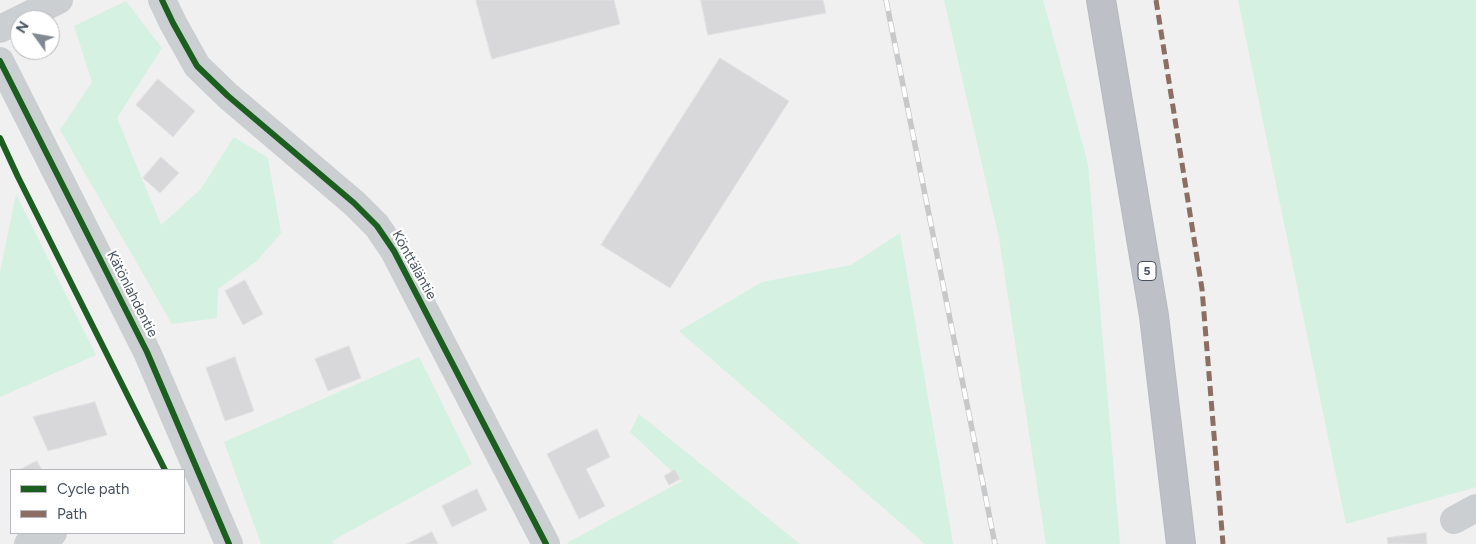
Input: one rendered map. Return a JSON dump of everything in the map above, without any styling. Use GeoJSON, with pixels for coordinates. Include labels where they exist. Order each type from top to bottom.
{"type":"FeatureCollection","features":[{"type":"Feature","properties":{"kind":"highway","name":"5"},"geometry":{"type":"LineString","coordinates":[[1101,0],[1154,316],[1181,544]]}},
{"type":"Feature","properties":{"kind":"street"},"geometry":{"type":"LineString","coordinates":[[0,29],[59,0]]}},
{"type":"Feature","properties":{"kind":"street","name":"Könttäläntie"},"geometry":{"type":"LineString","coordinates":[[162,0],[197,66],[228,96],[354,203],[378,226],[394,251],[546,544]]}},
{"type":"Feature","properties":{"kind":"street","name":"Kätönlahdentie"},"geometry":{"type":"LineString","coordinates":[[0,61],[147,352],[191,477],[229,544]]}},
{"type":"Feature","properties":{"kind":"street"},"geometry":{"type":"LineString","coordinates":[[28,544],[51,534]]}},
{"type":"Feature","properties":{"kind":"green space"},"geometry":{"type":"Polygon","coordinates":[[[944,0],[1043,0],[1088,164],[1120,544],[1046,544],[999,238],[944,0]]]}},
{"type":"Feature","properties":{"kind":"green space"},"geometry":{"type":"Polygon","coordinates":[[[1238,0],[1476,0],[1476,487],[1346,524],[1238,0]]]}},
{"type":"Feature","properties":{"kind":"green space"},"geometry":{"type":"Polygon","coordinates":[[[126,1],[162,48],[117,118],[161,225],[200,190],[234,137],[268,158],[281,233],[257,261],[218,289],[217,318],[172,324],[60,130],[92,82],[74,26],[126,1]]]}},
{"type":"Feature","properties":{"kind":"green space"},"geometry":{"type":"Polygon","coordinates":[[[16,194],[96,355],[0,397],[0,272],[16,194]]]}},
{"type":"Feature","properties":{"kind":"green space"},"geometry":{"type":"Polygon","coordinates":[[[900,233],[953,544],[925,544],[679,331],[762,282],[851,265],[900,233]]]}},
{"type":"Feature","properties":{"kind":"green space"},"geometry":{"type":"Polygon","coordinates":[[[419,357],[472,464],[332,541],[333,544],[261,544],[224,442],[419,357]]]}},
{"type":"Feature","properties":{"kind":"green space"},"geometry":{"type":"Polygon","coordinates":[[[639,414],[800,544],[567,544],[682,481],[630,432],[639,414]]]}},
{"type":"Feature","properties":{"kind":"building"},"geometry":{"type":"Polygon","coordinates":[[[476,0],[614,0],[620,24],[492,59],[476,0]]]}},
{"type":"Feature","properties":{"kind":"building"},"geometry":{"type":"Polygon","coordinates":[[[701,0],[823,0],[826,13],[708,35],[701,0]]]}},
{"type":"Feature","properties":{"kind":"building"},"geometry":{"type":"Polygon","coordinates":[[[720,58],[789,101],[670,288],[601,245],[720,58]]]}},
{"type":"Feature","properties":{"kind":"building"},"geometry":{"type":"Polygon","coordinates":[[[158,79],[195,111],[173,137],[136,105],[158,79]]]}},
{"type":"Feature","properties":{"kind":"building"},"geometry":{"type":"Polygon","coordinates":[[[161,157],[179,173],[160,193],[143,178],[161,157]]]}},
{"type":"Feature","properties":{"kind":"building"},"geometry":{"type":"Polygon","coordinates":[[[245,280],[263,314],[243,325],[225,291],[245,280]]]}},
{"type":"Feature","properties":{"kind":"building"},"geometry":{"type":"Polygon","coordinates":[[[349,346],[361,378],[328,391],[315,359],[349,346]]]}},
{"type":"Feature","properties":{"kind":"building"},"geometry":{"type":"Polygon","coordinates":[[[235,357],[254,411],[225,421],[206,368],[235,357]]]}},
{"type":"Feature","properties":{"kind":"building"},"geometry":{"type":"Polygon","coordinates":[[[95,402],[107,435],[48,451],[33,417],[95,402]]]}},
{"type":"Feature","properties":{"kind":"building"},"geometry":{"type":"Polygon","coordinates":[[[597,429],[610,457],[586,469],[605,506],[579,519],[547,454],[597,429]]]}},
{"type":"Feature","properties":{"kind":"building"},"geometry":{"type":"Polygon","coordinates":[[[37,461],[41,469],[21,469],[37,461]]]}},
{"type":"Feature","properties":{"kind":"building"},"geometry":{"type":"Polygon","coordinates":[[[675,470],[680,479],[669,485],[664,476],[675,470]]]}},
{"type":"Feature","properties":{"kind":"building"},"geometry":{"type":"Polygon","coordinates":[[[477,489],[487,510],[452,527],[442,506],[477,489]]]}},
{"type":"Feature","properties":{"kind":"building"},"geometry":{"type":"Polygon","coordinates":[[[432,532],[438,544],[407,544],[432,532]]]}},
{"type":"Feature","properties":{"kind":"building"},"geometry":{"type":"Polygon","coordinates":[[[1426,533],[1427,544],[1388,544],[1387,538],[1426,533]]]}},
{"type":"Feature","properties":{"kind":"railway"},"geometry":{"type":"LineString","coordinates":[[886,0],[995,544]]}},
{"type":"Feature","properties":{"kind":"marked path"},"geometry":{"type":"LineString","coordinates":[[1156,0],[1202,289],[1223,544]]}},
{"type":"Feature","properties":{"kind":"cycle path"},"geometry":{"type":"LineString","coordinates":[[162,0],[197,66],[228,96],[354,203],[377,226],[394,251],[546,544]]}},
{"type":"Feature","properties":{"kind":"cycle path"},"geometry":{"type":"LineString","coordinates":[[0,61],[147,352],[229,544]]}},
{"type":"Feature","properties":{"kind":"cycle path"},"geometry":{"type":"LineString","coordinates":[[0,138],[164,469]]}}]}
